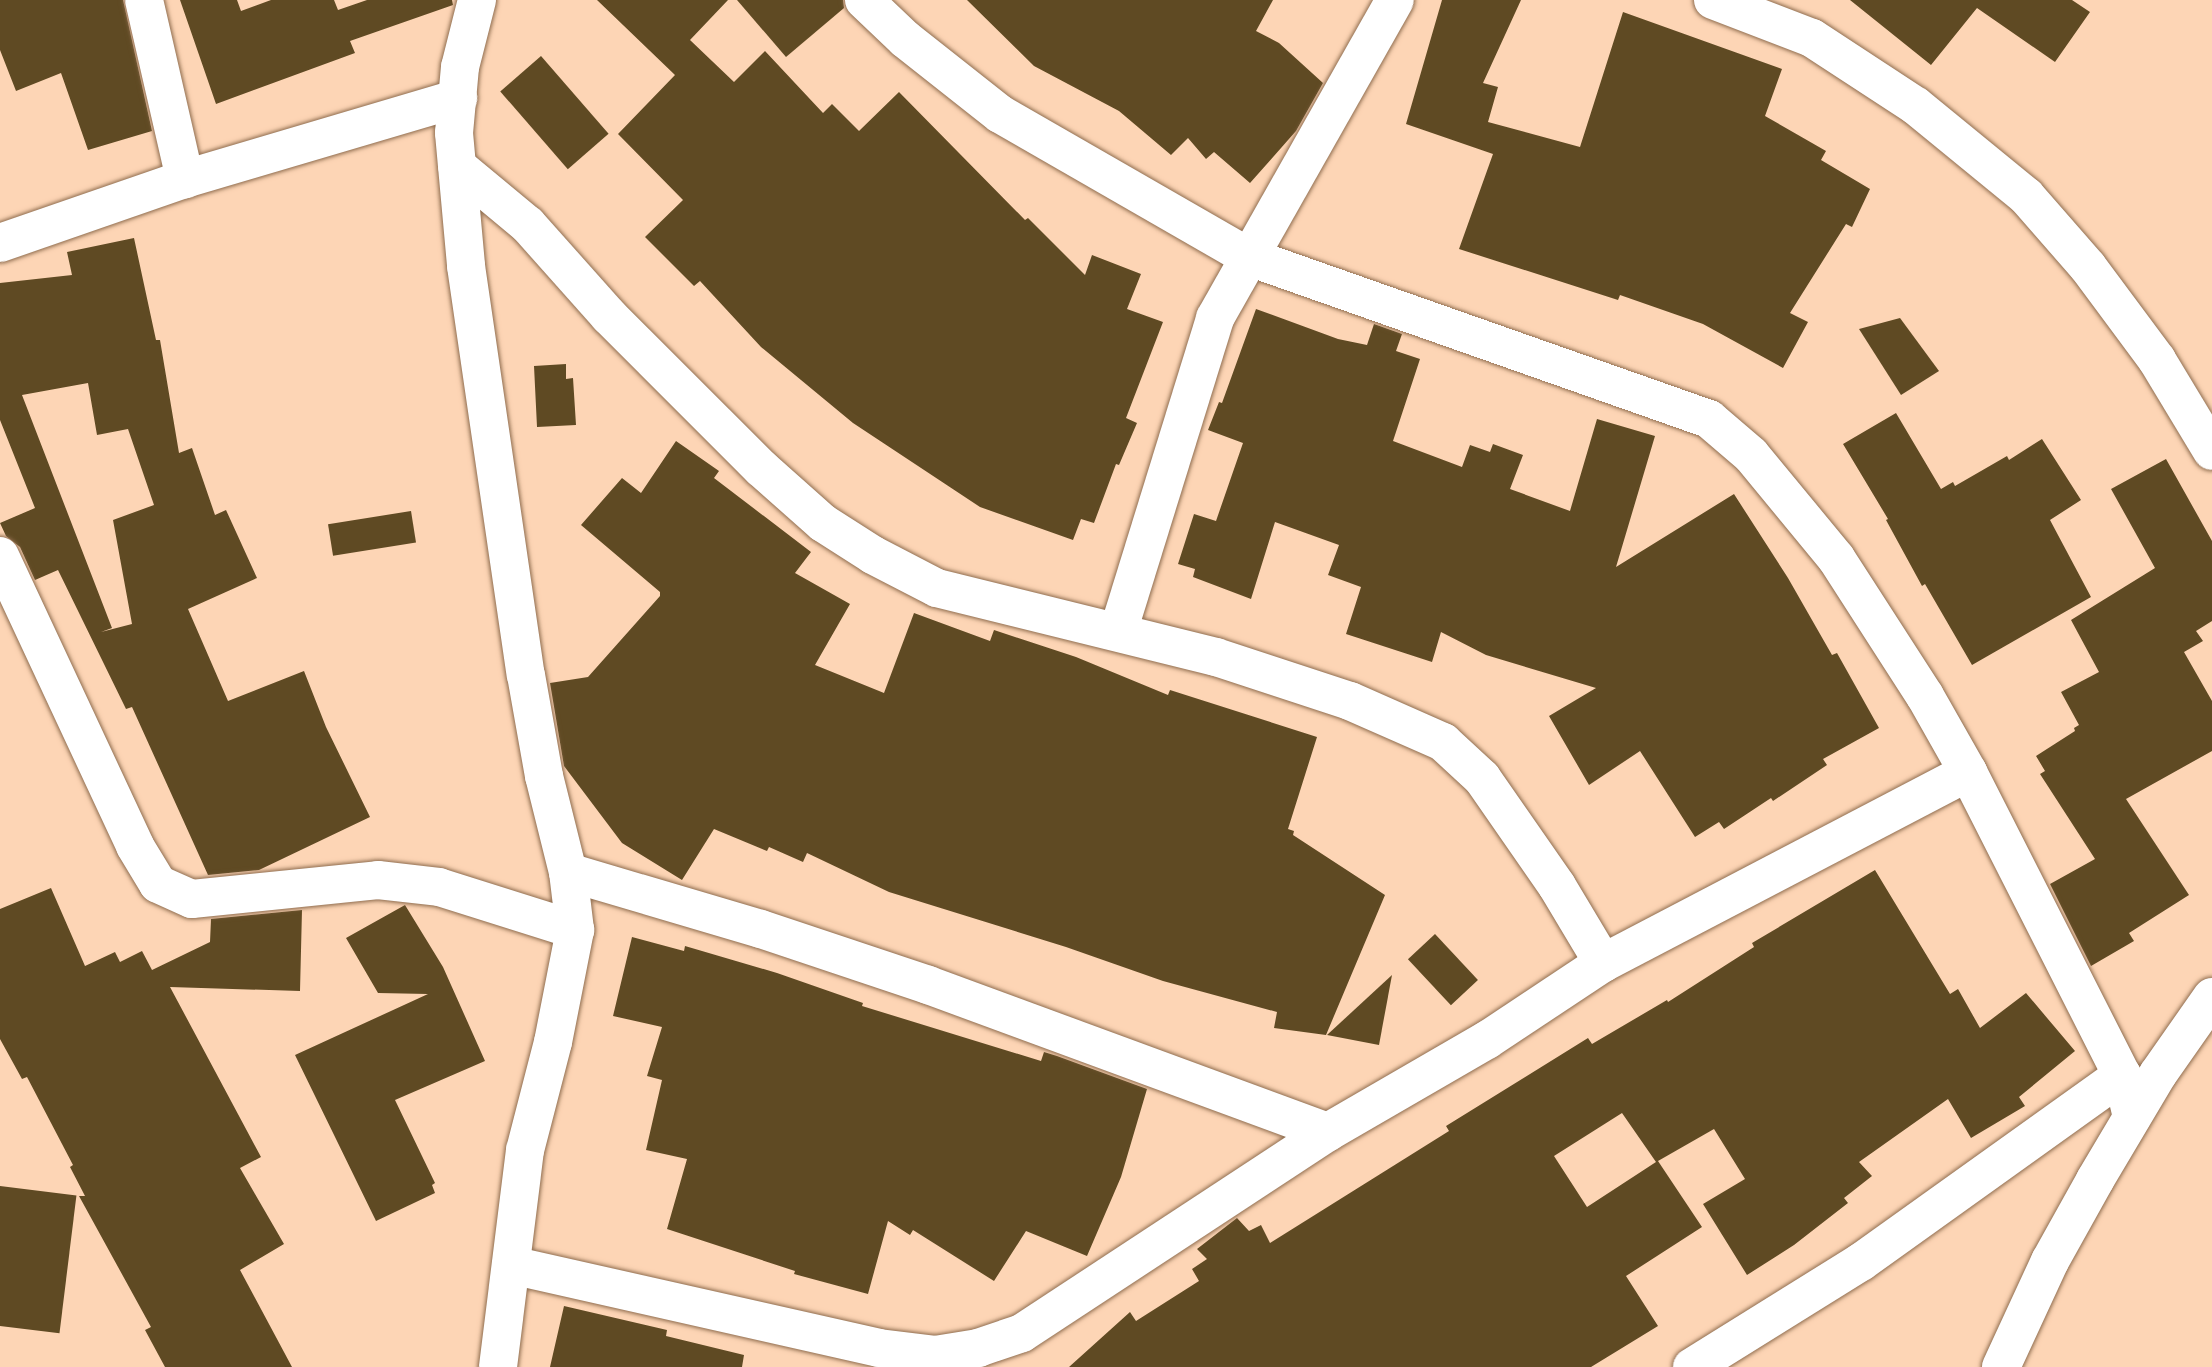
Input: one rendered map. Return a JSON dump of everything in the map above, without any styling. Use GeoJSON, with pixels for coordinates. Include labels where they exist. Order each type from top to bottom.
{"type":"FeatureCollection","features":[{"type":"Feature","properties":{"kind":"street"},"geometry":{"type":"LineString","coordinates":[[144,0],[185,179]]}},
{"type":"Feature","properties":{"kind":"street"},"geometry":{"type":"LineString","coordinates":[[477,0],[460,67],[454,133],[471,306],[526,675],[544,776],[568,872],[575,930],[553,1042],[525,1150],[498,1367]]}},
{"type":"Feature","properties":{"kind":"street"},"geometry":{"type":"LineString","coordinates":[[864,0],[905,39],[1000,114],[1249,257],[1709,419],[1751,455],[1836,558],[1885,630],[1968,772],[2122,1075],[2132,1117]]}},
{"type":"Feature","properties":{"kind":"street"},"geometry":{"type":"LineString","coordinates":[[1118,632],[1215,318],[1330,120],[1395,0]]}},
{"type":"Feature","properties":{"kind":"street"},"geometry":{"type":"LineString","coordinates":[[1713,0],[1812,38],[1916,106],[2026,196],[2088,267],[2157,360],[2212,451]]}},
{"type":"Feature","properties":{"kind":"street"},"geometry":{"type":"LineString","coordinates":[[0,243],[185,179],[457,99]]}},
{"type":"Feature","properties":{"kind":"street"},"geometry":{"type":"LineString","coordinates":[[457,166],[528,225],[609,316],[761,468],[823,523],[873,555],[937,587],[1216,657],[1350,701],[1443,742],[1482,778],[1557,886],[1603,963]]}},
{"type":"Feature","properties":{"kind":"street"},"geometry":{"type":"LineString","coordinates":[[0,556],[135,846],[158,884],[192,899],[378,880],[439,887],[575,930]]}},
{"type":"Feature","properties":{"kind":"street"},"geometry":{"type":"LineString","coordinates":[[511,1265],[879,1348],[935,1355],[967,1350],[1022,1333],[1328,1132],[1487,1040],[1603,963],[1968,772]]}},
{"type":"Feature","properties":{"kind":"street"},"geometry":{"type":"LineString","coordinates":[[568,872],[761,929],[916,981],[1328,1132]]}},
{"type":"Feature","properties":{"kind":"street"},"geometry":{"type":"LineString","coordinates":[[2001,1367],[2050,1261],[2132,1117],[2158,1074],[2212,997]]}},
{"type":"Feature","properties":{"kind":"street"},"geometry":{"type":"LineString","coordinates":[[1692,1367],[1861,1262],[2122,1075]]}},
{"type":"Feature","properties":{"kind":"building"},"geometry":{"type":"Polygon","coordinates":[[[0,0],[123,0],[152,131],[88,150],[61,73],[16,91],[0,50],[0,0]]]}},
{"type":"Feature","properties":{"kind":"building"},"geometry":{"type":"Polygon","coordinates":[[[180,0],[237,0],[241,11],[271,0],[334,0],[338,10],[367,0],[452,0],[453,5],[350,41],[355,53],[216,104],[180,0]]]}},
{"type":"Feature","properties":{"kind":"building"},"geometry":{"type":"Polygon","coordinates":[[[597,0],[728,0],[690,40],[734,82],[765,51],[823,113],[832,104],[859,131],[899,92],[1025,220],[1028,218],[1085,275],[1092,255],[1141,274],[1127,309],[1163,322],[1126,418],[1137,423],[1119,465],[1116,464],[1094,523],[1081,519],[1073,540],[980,507],[853,423],[761,347],[700,281],[694,286],[645,237],[683,200],[618,134],[675,75],[597,0]]]}},
{"type":"Feature","properties":{"kind":"building"},"geometry":{"type":"Polygon","coordinates":[[[737,0],[843,0],[844,8],[786,57],[737,0]]]}},
{"type":"Feature","properties":{"kind":"building"},"geometry":{"type":"Polygon","coordinates":[[[967,0],[1273,0],[1256,31],[1279,43],[1323,83],[1296,131],[1250,183],[1214,152],[1206,159],[1188,138],[1171,155],[1119,111],[1034,66],[967,0]]]}},
{"type":"Feature","properties":{"kind":"building"},"geometry":{"type":"Polygon","coordinates":[[[1442,0],[1521,0],[1483,83],[1498,87],[1488,122],[1580,147],[1623,12],[1782,69],[1765,116],[1826,151],[1821,160],[1870,189],[1852,227],[1846,224],[1790,313],[1808,322],[1783,368],[1703,324],[1620,295],[1618,300],[1459,249],[1493,154],[1406,124],[1442,0]]]}},
{"type":"Feature","properties":{"kind":"building"},"geometry":{"type":"Polygon","coordinates":[[[1850,0],[2072,0],[2090,12],[2055,62],[1977,8],[1931,65],[1850,0]]]}},
{"type":"Feature","properties":{"kind":"building"},"geometry":{"type":"Polygon","coordinates":[[[541,56],[609,134],[568,169],[500,91],[541,56]]]}},
{"type":"Feature","properties":{"kind":"building"},"geometry":{"type":"Polygon","coordinates":[[[134,238],[156,340],[160,340],[179,453],[192,448],[215,515],[226,510],[257,578],[188,609],[228,701],[304,671],[326,727],[370,817],[259,870],[208,875],[132,707],[126,709],[58,570],[35,580],[20,547],[6,536],[0,523],[35,508],[0,420],[0,283],[72,275],[67,252],[134,238]],[[88,383],[22,395],[112,628],[101,632],[132,624],[113,520],[154,505],[128,429],[97,435],[88,383]]]}},
{"type":"Feature","properties":{"kind":"building"},"geometry":{"type":"Polygon","coordinates":[[[1256,309],[1338,339],[1367,345],[1374,324],[1402,334],[1396,351],[1420,359],[1393,441],[1462,467],[1470,445],[1490,452],[1493,444],[1523,455],[1510,489],[1570,511],[1597,419],[1655,436],[1616,567],[1734,494],[1788,578],[1832,655],[1837,653],[1879,728],[1823,759],[1827,765],[1773,801],[1771,798],[1724,829],[1719,822],[1695,837],[1640,751],[1589,785],[1549,716],[1596,688],[1486,655],[1441,632],[1432,662],[1346,634],[1361,587],[1328,575],[1339,545],[1275,522],[1251,599],[1193,577],[1195,569],[1178,564],[1194,514],[1216,521],[1243,443],[1208,430],[1219,402],[1222,403],[1256,309]]]}},
{"type":"Feature","properties":{"kind":"building"},"geometry":{"type":"Polygon","coordinates":[[[1900,318],[1939,371],[1901,395],[1859,329],[1900,318]]]}},
{"type":"Feature","properties":{"kind":"building"},"geometry":{"type":"Polygon","coordinates":[[[566,364],[566,379],[573,378],[576,425],[537,427],[534,366],[566,364]]]}},
{"type":"Feature","properties":{"kind":"building"},"geometry":{"type":"Polygon","coordinates":[[[1896,413],[1941,489],[1953,482],[1955,486],[2007,456],[2009,460],[2042,439],[2081,500],[2050,520],[2091,597],[1972,665],[1925,584],[1922,586],[1886,520],[1888,519],[1843,444],[1896,413]]]}},
{"type":"Feature","properties":{"kind":"building"},"geometry":{"type":"Polygon","coordinates":[[[676,441],[719,471],[714,478],[811,552],[795,573],[850,604],[815,665],[884,693],[914,613],[990,641],[994,630],[1076,657],[1168,695],[1170,690],[1317,737],[1288,829],[1294,831],[1293,835],[1385,895],[1326,1035],[1274,1028],[1277,1012],[1163,981],[1066,947],[889,892],[807,853],[803,862],[769,847],[767,851],[714,829],[682,880],[622,843],[564,766],[550,683],[588,677],[660,596],[660,592],[581,525],[622,478],[641,493],[676,441]]]}},
{"type":"Feature","properties":{"kind":"building"},"geometry":{"type":"Polygon","coordinates":[[[2166,459],[2212,541],[2212,621],[2196,631],[2203,641],[2184,652],[2212,701],[2212,751],[2126,799],[2189,895],[2129,933],[2134,941],[2091,966],[2050,884],[2095,859],[2040,774],[2045,771],[2036,756],[2075,731],[2074,728],[2079,725],[2061,692],[2099,672],[2071,620],[2155,568],[2111,489],[2166,459]]]}},
{"type":"Feature","properties":{"kind":"building"},"geometry":{"type":"Polygon","coordinates":[[[411,511],[416,543],[333,556],[328,524],[411,511]]]}},
{"type":"Feature","properties":{"kind":"building"},"geometry":{"type":"Polygon","coordinates":[[[1875,870],[1950,994],[1958,989],[1980,1028],[2026,993],[2075,1051],[2019,1097],[2025,1106],[1971,1138],[1948,1099],[1859,1162],[1872,1176],[1844,1198],[1848,1203],[1794,1245],[1747,1275],[1703,1204],[1745,1179],[1714,1129],[1658,1161],[1702,1227],[1626,1276],[1658,1326],[1591,1367],[1069,1367],[1130,1312],[1136,1321],[1199,1281],[1192,1269],[1207,1259],[1197,1249],[1237,1218],[1249,1231],[1261,1225],[1270,1243],[1449,1131],[1446,1126],[1588,1038],[1592,1044],[1667,1000],[1668,1002],[1754,947],[1752,943],[1875,870]],[[1622,1113],[1554,1156],[1587,1207],[1656,1162],[1622,1113]]]}},
{"type":"Feature","properties":{"kind":"building"},"geometry":{"type":"Polygon","coordinates":[[[51,888],[85,966],[115,952],[120,962],[142,951],[152,970],[210,942],[211,919],[302,910],[300,991],[170,987],[261,1157],[240,1168],[284,1244],[240,1270],[292,1367],[165,1367],[145,1330],[151,1327],[79,1196],[85,1196],[70,1167],[73,1165],[27,1077],[22,1079],[0,1039],[0,909],[51,888]]]}},
{"type":"Feature","properties":{"kind":"building"},"geometry":{"type":"Polygon","coordinates":[[[405,905],[443,967],[485,1061],[395,1100],[435,1183],[432,1185],[435,1193],[376,1221],[295,1055],[428,994],[378,993],[346,938],[405,905]]]}},
{"type":"Feature","properties":{"kind":"building"},"geometry":{"type":"Polygon","coordinates":[[[1435,934],[1478,980],[1451,1005],[1408,959],[1435,934]]]}},
{"type":"Feature","properties":{"kind":"building"},"geometry":{"type":"Polygon","coordinates":[[[632,937],[684,951],[685,946],[777,973],[863,1003],[862,1006],[1041,1061],[1044,1052],[1147,1089],[1121,1177],[1087,1256],[1026,1231],[994,1281],[913,1230],[910,1235],[888,1221],[868,1294],[794,1274],[795,1271],[667,1229],[687,1159],[646,1150],[662,1080],[647,1076],[662,1027],[613,1016],[632,937]]]}},
{"type":"Feature","properties":{"kind":"building"},"geometry":{"type":"Polygon","coordinates":[[[1392,975],[1379,1045],[1327,1035],[1392,975]]]}},
{"type":"Feature","properties":{"kind":"building"},"geometry":{"type":"Polygon","coordinates":[[[0,1186],[76,1195],[59,1333],[0,1326],[0,1186]]]}},
{"type":"Feature","properties":{"kind":"building"},"geometry":{"type":"Polygon","coordinates":[[[564,1306],[667,1330],[666,1336],[744,1355],[742,1367],[550,1367],[564,1306]]]}}]}
